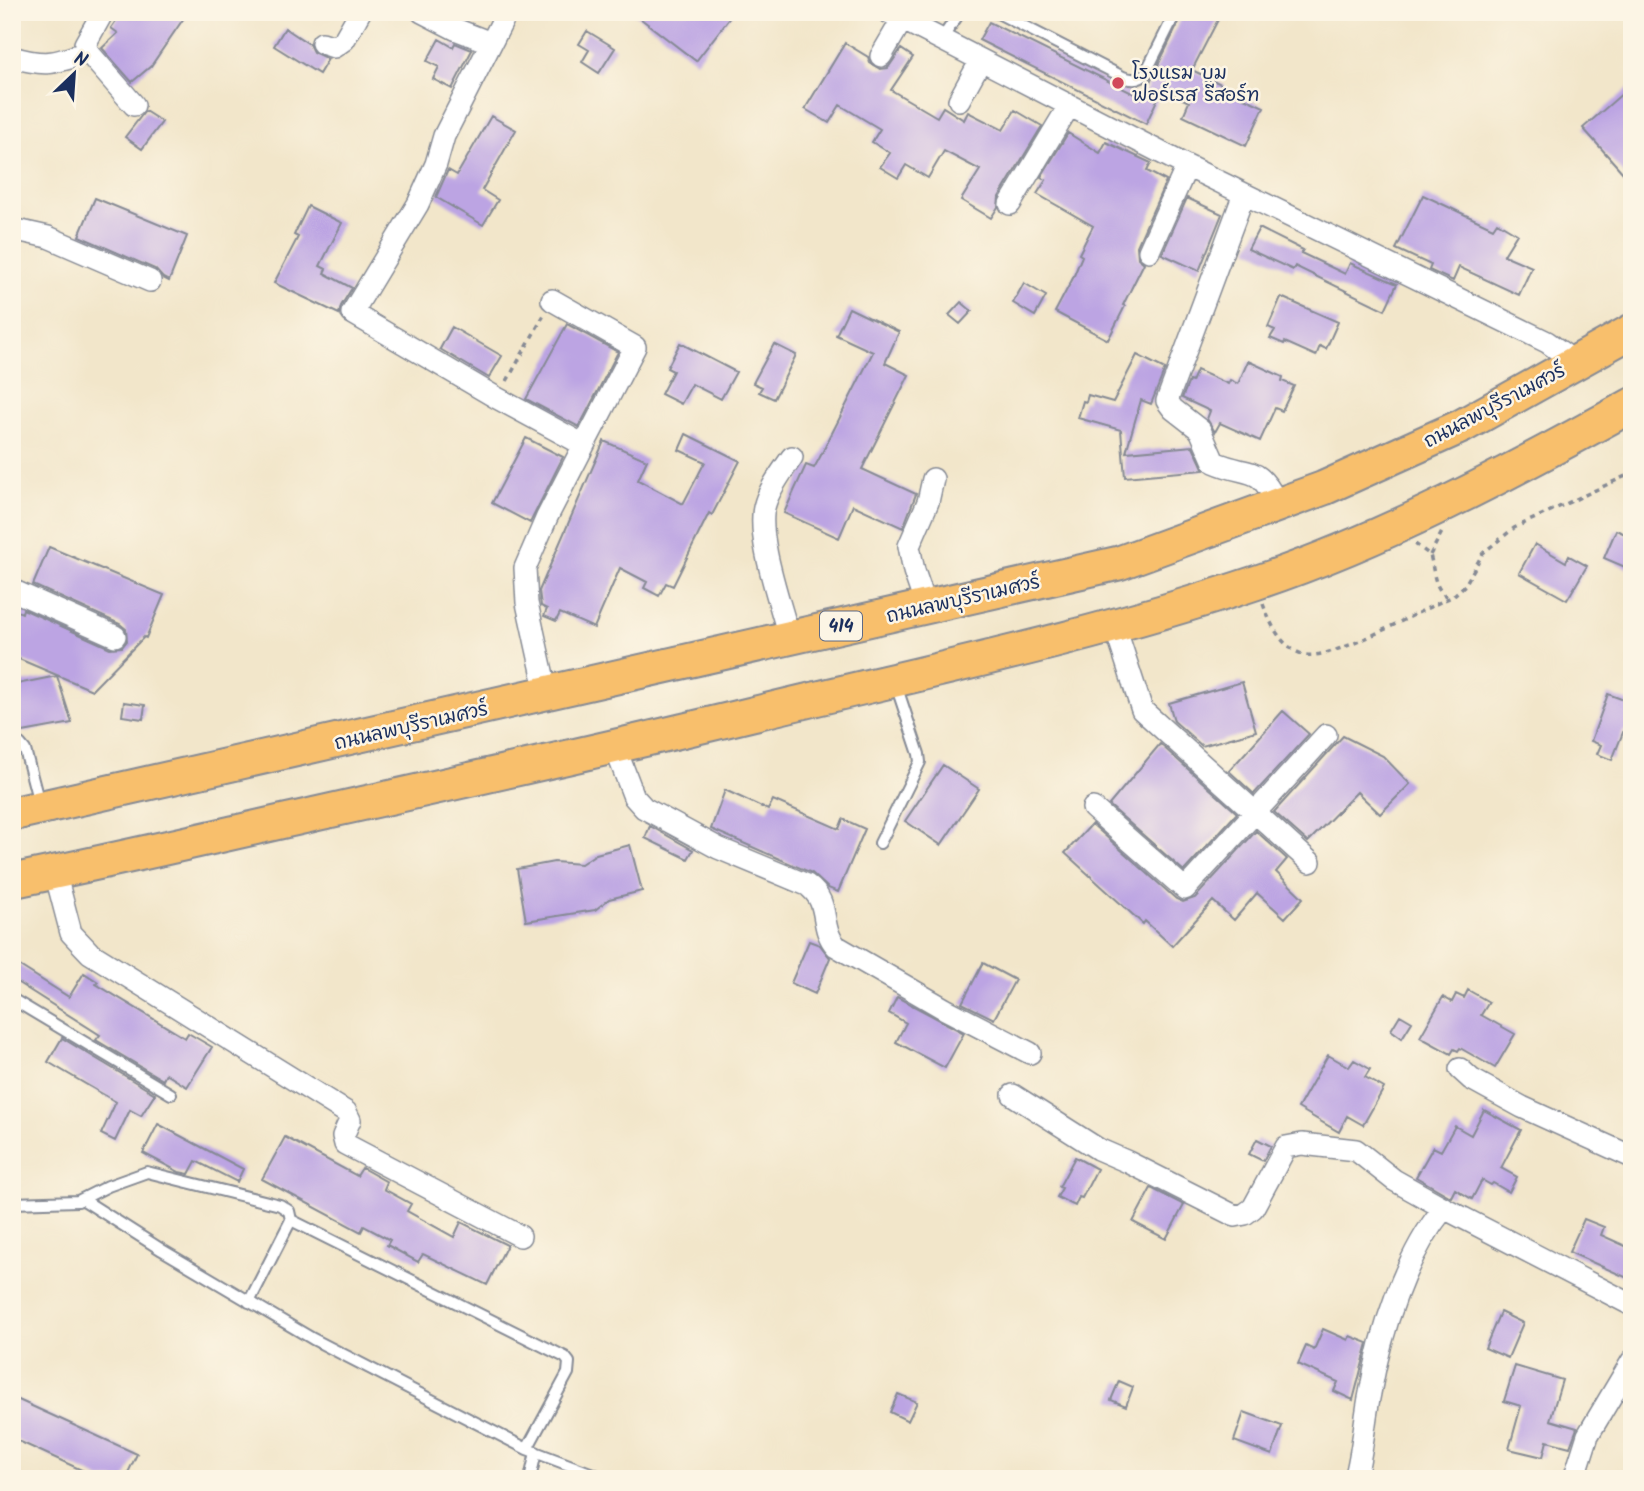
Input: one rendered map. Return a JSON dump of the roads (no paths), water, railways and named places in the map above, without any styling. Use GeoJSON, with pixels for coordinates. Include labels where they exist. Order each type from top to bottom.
{"type":"FeatureCollection","features":[{"type":"Feature","properties":{"kind":"main road","name":"ถนนลพบุรีราเมศวร์"},"geometry":{"type":"LineString","coordinates":[[26,811],[1119,563],[1324,488],[1462,426],[1632,331]]}},
{"type":"Feature","properties":{"kind":"main road"},"geometry":{"type":"LineString","coordinates":[[12,881],[615,747],[1114,624],[1254,583],[1390,528],[1561,444],[1632,405]]}},
{"type":"Feature","properties":{"kind":"street"},"geometry":{"type":"LineString","coordinates":[[103,12],[85,44],[88,52],[134,105]]}},
{"type":"Feature","properties":{"kind":"street"},"geometry":{"type":"LineString","coordinates":[[322,43],[334,47],[344,40],[360,12]]}},
{"type":"Feature","properties":{"kind":"street"},"geometry":{"type":"LineString","coordinates":[[422,12],[491,43]]}},
{"type":"Feature","properties":{"kind":"street"},"geometry":{"type":"LineString","coordinates":[[507,12],[444,136],[436,164],[418,204],[352,313],[497,398],[584,444]]}},
{"type":"Feature","properties":{"kind":"street"},"geometry":{"type":"LineString","coordinates":[[881,56],[895,16],[1187,166],[1548,342],[1575,362]]}},
{"type":"Feature","properties":{"kind":"street"},"geometry":{"type":"LineString","coordinates":[[12,57],[29,62],[54,64],[88,52]]}},
{"type":"Feature","properties":{"kind":"street"},"geometry":{"type":"LineString","coordinates":[[959,100],[981,60]]}},
{"type":"Feature","properties":{"kind":"street"},"geometry":{"type":"LineString","coordinates":[[1010,204],[1069,106]]}},
{"type":"Feature","properties":{"kind":"street"},"geometry":{"type":"LineString","coordinates":[[1149,251],[1187,166]]}},
{"type":"Feature","properties":{"kind":"street"},"geometry":{"type":"LineString","coordinates":[[1244,194],[1167,401],[1173,409],[1196,426],[1214,462],[1261,477],[1278,504]]}},
{"type":"Feature","properties":{"kind":"street"},"geometry":{"type":"LineString","coordinates":[[12,229],[48,237],[150,281]]}},
{"type":"Feature","properties":{"kind":"street"},"geometry":{"type":"LineString","coordinates":[[547,694],[527,603],[525,568],[547,517],[635,347],[552,300]]}},
{"type":"Feature","properties":{"kind":"street"},"geometry":{"type":"LineString","coordinates":[[789,637],[764,541],[762,522],[764,504],[769,493],[792,457]]}},
{"type":"Feature","properties":{"kind":"street"},"geometry":{"type":"LineString","coordinates":[[926,606],[914,571],[909,545],[928,502],[933,479]]}},
{"type":"Feature","properties":{"kind":"street"},"geometry":{"type":"LineString","coordinates":[[12,590],[116,636]]}},
{"type":"Feature","properties":{"kind":"street"},"geometry":{"type":"LineString","coordinates":[[1114,624],[1142,710],[1310,862]]}},
{"type":"Feature","properties":{"kind":"street"},"geometry":{"type":"LineString","coordinates":[[1093,808],[1185,889],[1326,735]]}},
{"type":"Feature","properties":{"kind":"street"},"geometry":{"type":"LineString","coordinates":[[615,747],[634,797],[644,808],[718,849],[807,885],[818,894],[823,903],[827,931],[836,946],[945,1009],[1030,1053]]}},
{"type":"Feature","properties":{"kind":"street"},"geometry":{"type":"LineString","coordinates":[[55,872],[71,933],[90,953],[346,1112],[350,1120],[343,1136],[345,1143],[520,1236]]}},
{"type":"Feature","properties":{"kind":"street"},"geometry":{"type":"LineString","coordinates":[[1460,1069],[1471,1079],[1522,1107],[1632,1157]]}},
{"type":"Feature","properties":{"kind":"street"},"geometry":{"type":"LineString","coordinates":[[1013,1095],[1098,1149],[1235,1216],[1254,1208],[1283,1149],[1298,1144],[1356,1150],[1394,1180],[1632,1305]]}},
{"type":"Feature","properties":{"kind":"street"},"geometry":{"type":"LineString","coordinates":[[1355,1479],[1369,1395],[1385,1327],[1418,1245],[1444,1208]]}},
{"type":"Feature","properties":{"kind":"street"},"geometry":{"type":"LineString","coordinates":[[1574,1479],[1588,1435],[1632,1361]]}},
{"type":"Feature","properties":{"kind":"lane"},"geometry":{"type":"LineString","coordinates":[[942,40],[960,12]]}},
{"type":"Feature","properties":{"kind":"lane"},"geometry":{"type":"LineString","coordinates":[[996,12],[1125,78],[1134,80],[1141,79],[1145,74],[1176,12]]}},
{"type":"Feature","properties":{"kind":"lane"},"geometry":{"type":"LineString","coordinates":[[880,843],[920,762],[894,679]]}},
{"type":"Feature","properties":{"kind":"lane"},"geometry":{"type":"LineString","coordinates":[[12,742],[20,744],[25,750],[26,811]]}},
{"type":"Feature","properties":{"kind":"lane"},"geometry":{"type":"LineString","coordinates":[[12,999],[171,1094]]}},
{"type":"Feature","properties":{"kind":"lane"},"geometry":{"type":"LineString","coordinates":[[12,1203],[72,1202],[137,1174],[152,1172],[277,1204],[289,1211],[291,1220],[249,1302]]}},
{"type":"Feature","properties":{"kind":"lane"},"geometry":{"type":"LineString","coordinates":[[82,1199],[162,1250],[325,1345],[531,1450],[606,1479]]}},
{"type":"Feature","properties":{"kind":"lane"},"geometry":{"type":"LineString","coordinates":[[291,1220],[565,1357],[569,1362],[568,1373],[531,1450],[530,1479]]}},
{"type":"Feature","properties":{"kind":"place","name":"โรงแรม บูม ฟอร์เรส รีสอร์ท"},"geometry":{"type":"Point","coordinates":[1118,83]}}]}
